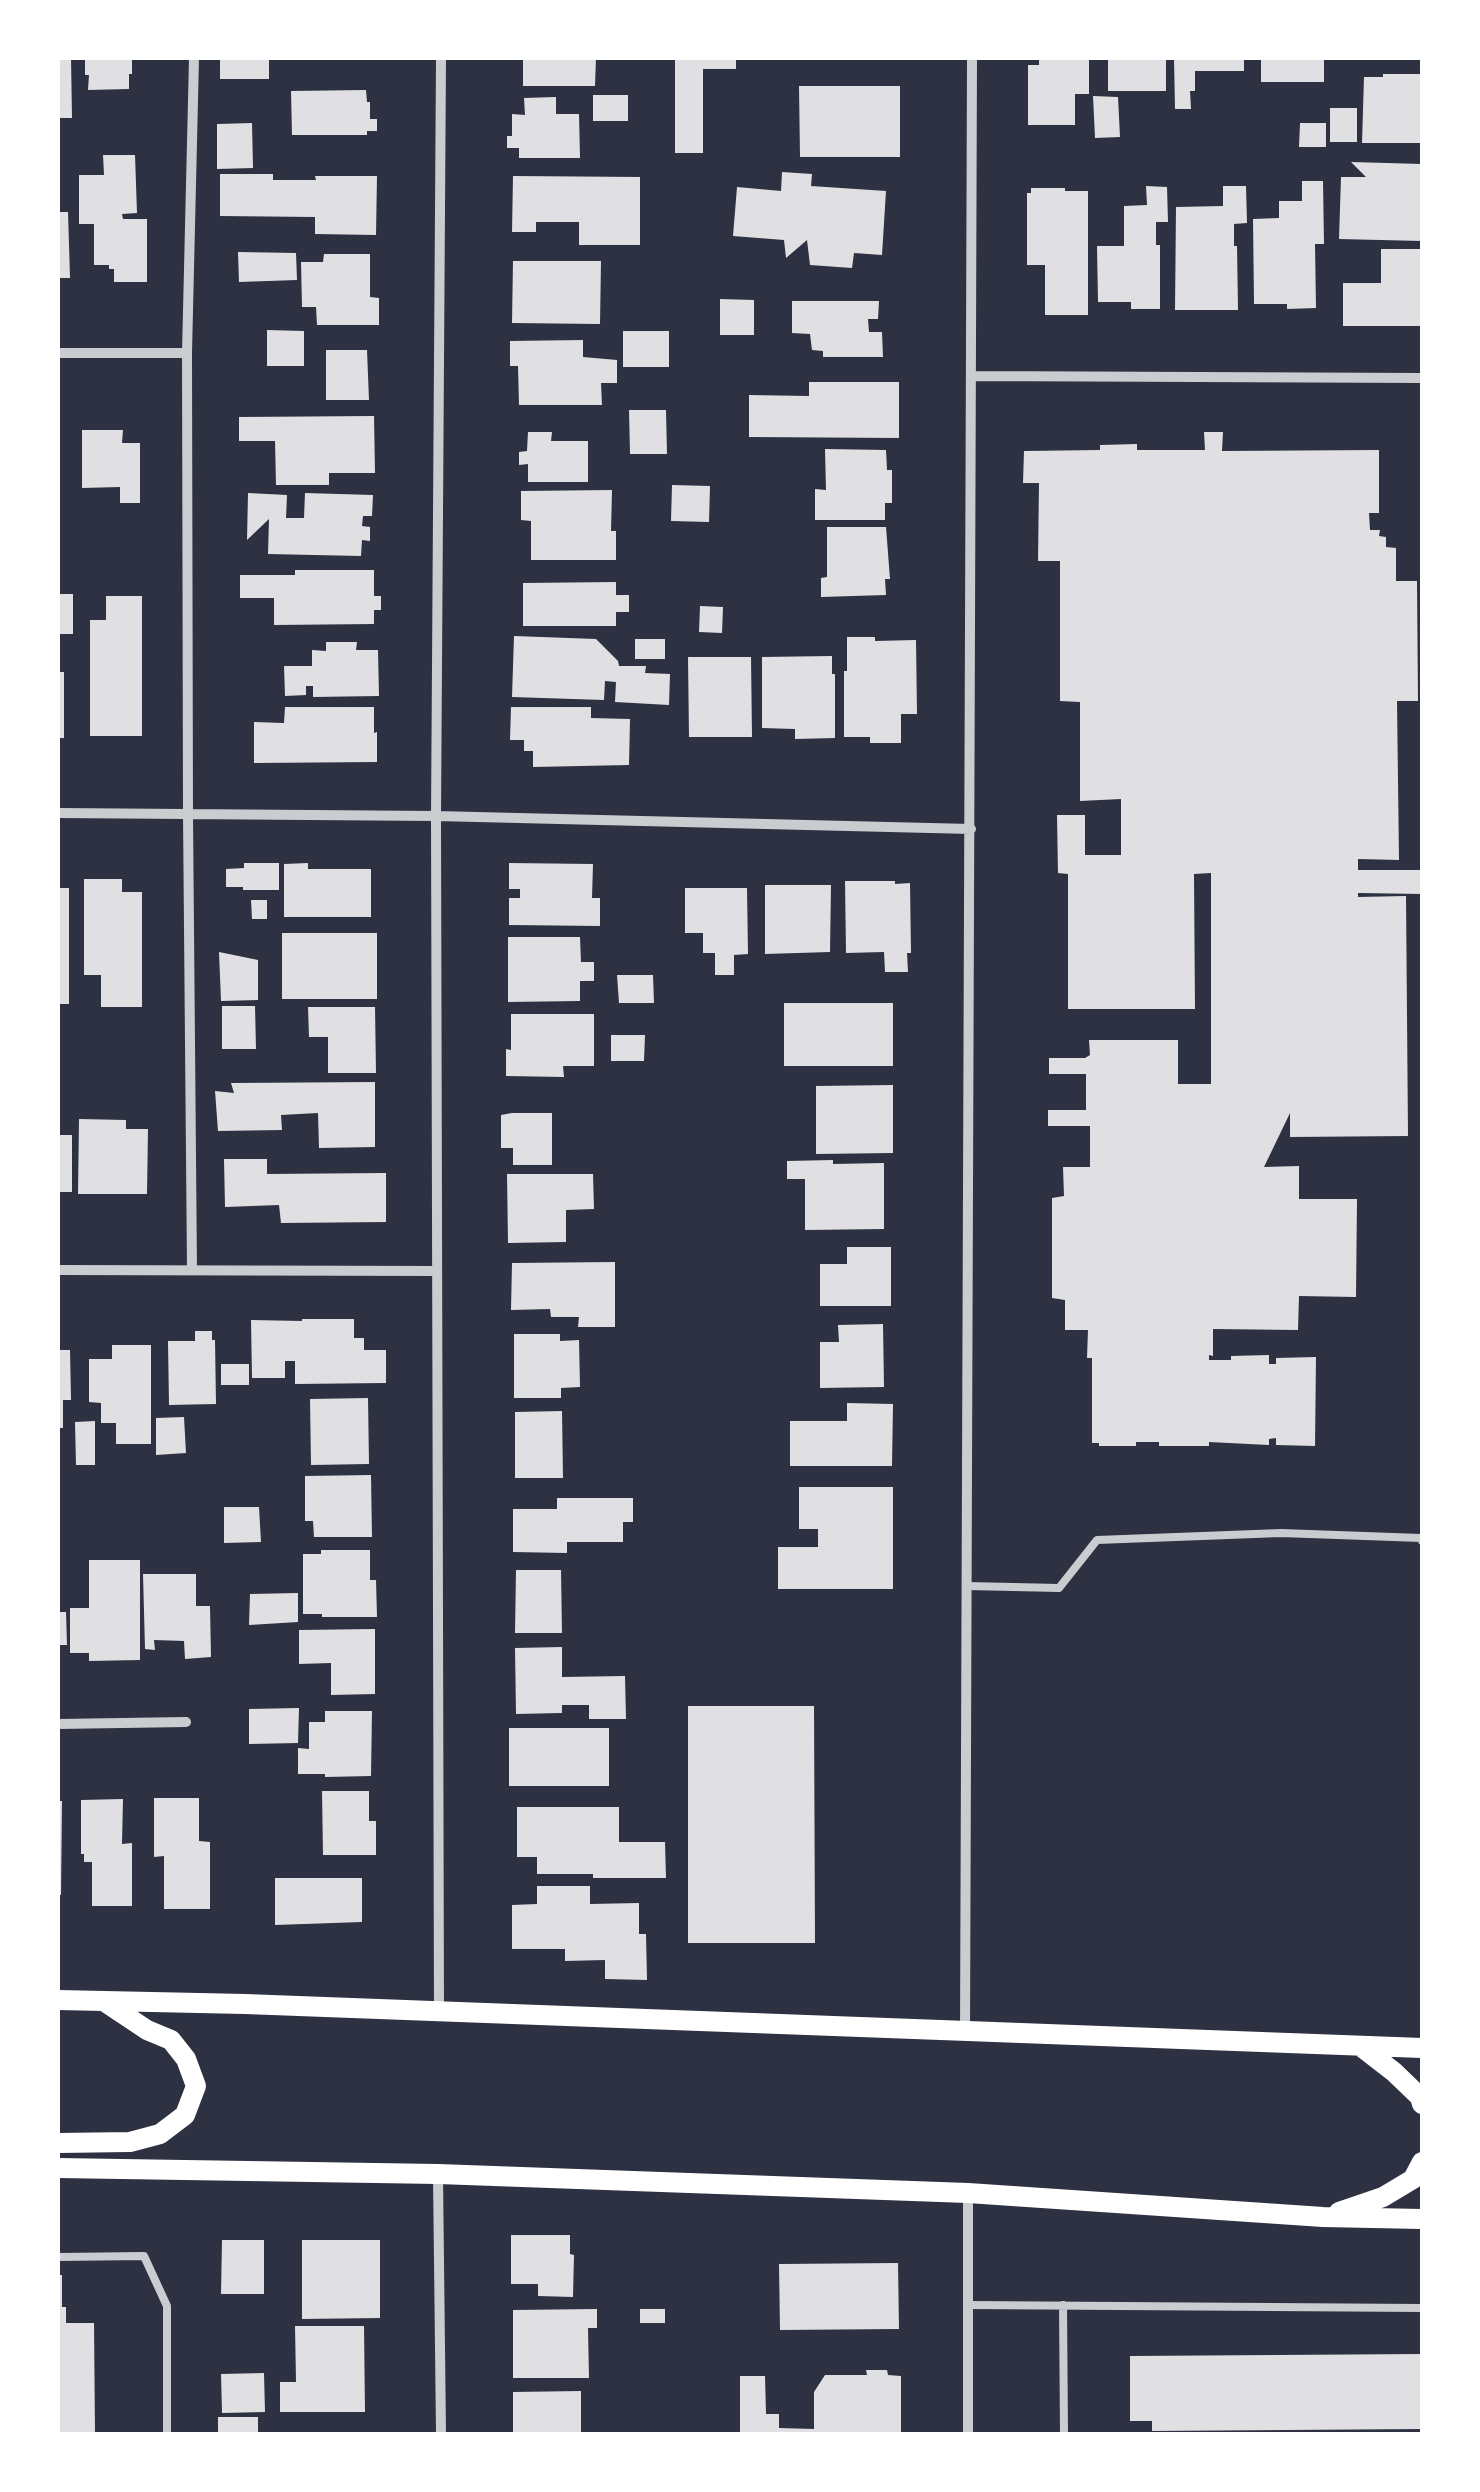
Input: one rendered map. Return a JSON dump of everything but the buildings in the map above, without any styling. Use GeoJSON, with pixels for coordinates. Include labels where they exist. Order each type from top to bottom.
{"type":"FeatureCollection","features":[{"type":"Feature","properties":{"kind":"main road"},"geometry":{"type":"LineString","coordinates":[[58,2000],[1422,2048]]}},
{"type":"Feature","properties":{"kind":"main road"},"geometry":{"type":"LineString","coordinates":[[58,2143],[130,2142],[160,2134],[185,2115],[196,2086],[186,2059],[171,2040],[147,2030],[105,2002]]}},
{"type":"Feature","properties":{"kind":"main road"},"geometry":{"type":"LineString","coordinates":[[1363,2048],[1394,2072],[1420,2097],[1422,2104]]}},
{"type":"Feature","properties":{"kind":"main road"},"geometry":{"type":"LineString","coordinates":[[1323,2217],[1383,2196],[1413,2179],[1422,2162]]}},
{"type":"Feature","properties":{"kind":"main road"},"geometry":{"type":"LineString","coordinates":[[58,2168],[438,2174],[968,2193],[1323,2217],[1422,2219]]}},
{"type":"Feature","properties":{"kind":"street"},"geometry":{"type":"LineString","coordinates":[[192,1270],[187,353],[194,58]]}},
{"type":"Feature","properties":{"kind":"street"},"geometry":{"type":"LineString","coordinates":[[439,2012],[436,816],[441,58]]}},
{"type":"Feature","properties":{"kind":"street"},"geometry":{"type":"LineString","coordinates":[[965,2033],[972,58]]}},
{"type":"Feature","properties":{"kind":"street"},"geometry":{"type":"LineString","coordinates":[[58,353],[187,353]]}},
{"type":"Feature","properties":{"kind":"street"},"geometry":{"type":"LineString","coordinates":[[973,376],[1422,378]]}},
{"type":"Feature","properties":{"kind":"street"},"geometry":{"type":"LineString","coordinates":[[58,812],[436,816],[971,830]]}},
{"type":"Feature","properties":{"kind":"street"},"geometry":{"type":"LineString","coordinates":[[58,1270],[436,1272]]}},
{"type":"Feature","properties":{"kind":"street"},"geometry":{"type":"LineString","coordinates":[[58,1724],[186,1722]]}},
{"type":"Feature","properties":{"kind":"street"},"geometry":{"type":"LineString","coordinates":[[438,2174],[441,2434]]}},
{"type":"Feature","properties":{"kind":"street"},"geometry":{"type":"LineString","coordinates":[[968,2193],[968,2434]]}},
{"type":"Feature","properties":{"kind":"lane"},"geometry":{"type":"LineString","coordinates":[[968,1586],[1060,1588],[1097,1540],[1281,1533],[1422,1541]]}},
{"type":"Feature","properties":{"kind":"lane"},"geometry":{"type":"LineString","coordinates":[[58,2257],[144,2256],[167,2306],[167,2434]]}},
{"type":"Feature","properties":{"kind":"lane"},"geometry":{"type":"LineString","coordinates":[[968,2304],[1422,2308]]}},
{"type":"Feature","properties":{"kind":"lane"},"geometry":{"type":"LineString","coordinates":[[1063,2305],[1064,2434]]}}]}
